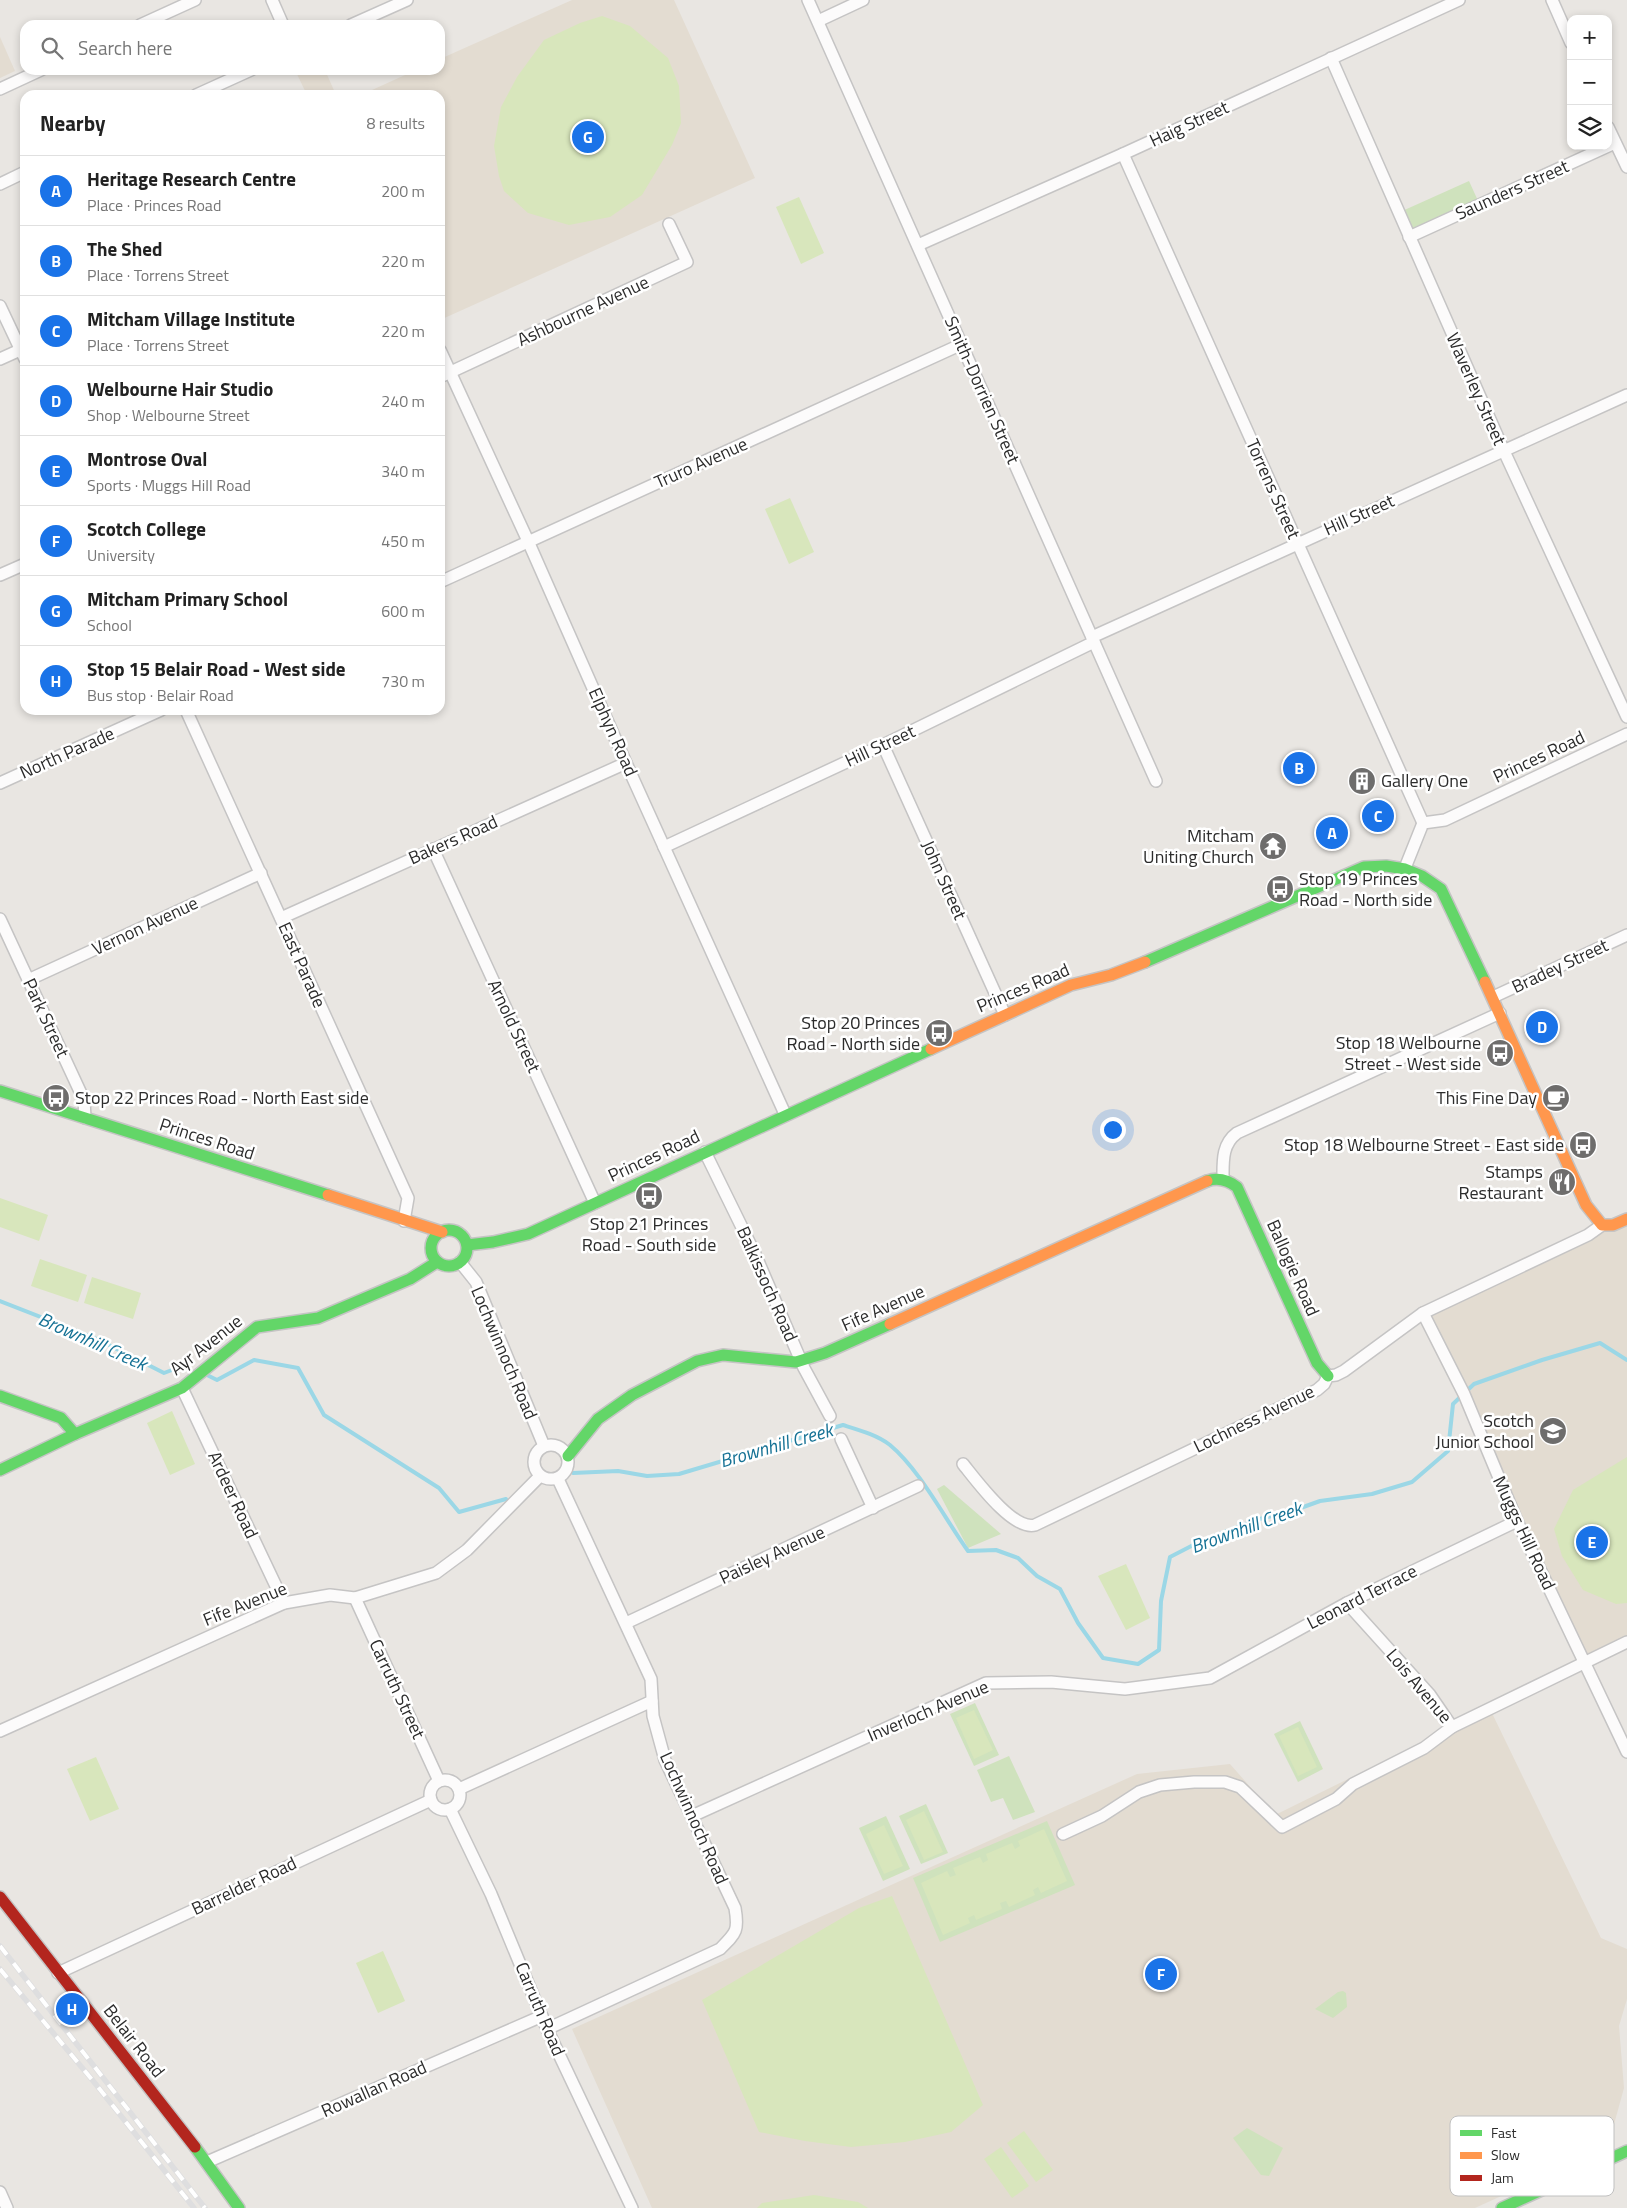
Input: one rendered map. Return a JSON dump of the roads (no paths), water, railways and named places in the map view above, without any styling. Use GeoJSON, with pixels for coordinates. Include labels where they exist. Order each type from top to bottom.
{"type":"FeatureCollection","features":[{"type":"Feature","properties":{"kind":"street"},"geometry":{"type":"LineString","coordinates":[[151,20],[195,0]]}},
{"type":"Feature","properties":{"kind":"street"},"geometry":{"type":"LineString","coordinates":[[272,0],[280,20]]}},
{"type":"Feature","properties":{"kind":"street"},"geometry":{"type":"LineString","coordinates":[[362,20],[407,0]]}},
{"type":"Feature","properties":{"kind":"street","name":"Smith-Dorrien Street"},"geometry":{"type":"LineString","coordinates":[[808,0],[1156,781]]}},
{"type":"Feature","properties":{"kind":"street"},"geometry":{"type":"LineString","coordinates":[[818,21],[863,0]]}},
{"type":"Feature","properties":{"kind":"street","name":"Haig Street"},"geometry":{"type":"LineString","coordinates":[[918,245],[1123,154],[1459,0]]}},
{"type":"Feature","properties":{"kind":"street"},"geometry":{"type":"LineString","coordinates":[[1552,0],[1567,34]]}},
{"type":"Feature","properties":{"kind":"street","name":"Waverley Street"},"geometry":{"type":"LineString","coordinates":[[1331,58],[1503,449],[1627,717]]}},
{"type":"Feature","properties":{"kind":"street"},"geometry":{"type":"LineString","coordinates":[[0,89],[30,75]]}},
{"type":"Feature","properties":{"kind":"street"},"geometry":{"type":"LineString","coordinates":[[207,90],[240,75]]}},
{"type":"Feature","properties":{"kind":"street"},"geometry":{"type":"LineString","coordinates":[[1612,135],[1627,167]]}},
{"type":"Feature","properties":{"kind":"street","name":"Saunders Street"},"geometry":{"type":"LineString","coordinates":[[1409,236],[1616,143]]}},
{"type":"Feature","properties":{"kind":"street","name":"Torrens Street"},"geometry":{"type":"LineString","coordinates":[[1123,154],[1423,823]]}},
{"type":"Feature","properties":{"kind":"street"},"geometry":{"type":"LineString","coordinates":[[0,184],[20,174]]}},
{"type":"Feature","properties":{"kind":"street","name":"Ashbourne Avenue"},"geometry":{"type":"LineString","coordinates":[[445,375],[687,262],[669,224]]}},
{"type":"Feature","properties":{"kind":"street"},"geometry":{"type":"LineString","coordinates":[[0,306],[20,348]]}},
{"type":"Feature","properties":{"kind":"street","name":"Truro Avenue"},"geometry":{"type":"LineString","coordinates":[[445,580],[962,344]]}},
{"type":"Feature","properties":{"kind":"street"},"geometry":{"type":"LineString","coordinates":[[0,359],[20,355]]}},
{"type":"Feature","properties":{"kind":"street","name":"Elphyn Road"},"geometry":{"type":"LineString","coordinates":[[445,375],[528,541],[626,763],[786,1114]]}},
{"type":"Feature","properties":{"kind":"street","name":"Hill Street"},"geometry":{"type":"LineString","coordinates":[[664,847],[883,746],[1093,640],[1297,543],[1627,395]]}},
{"type":"Feature","properties":{"kind":"street"},"geometry":{"type":"LineString","coordinates":[[0,575],[20,566]]}},
{"type":"Feature","properties":{"kind":"street","name":"North Parade"},"geometry":{"type":"LineString","coordinates":[[0,783],[150,715]]}},
{"type":"Feature","properties":{"kind":"street","name":"East Parade"},"geometry":{"type":"LineString","coordinates":[[188,715],[408,1198],[404,1221]]}},
{"type":"Feature","properties":{"kind":"street","name":"Princes Road"},"geometry":{"type":"LineString","coordinates":[[1423,823],[1445,820],[1627,734]]}},
{"type":"Feature","properties":{"kind":"street","name":"John Street"},"geometry":{"type":"LineString","coordinates":[[883,746],[1005,1015]]}},
{"type":"Feature","properties":{"kind":"street","name":"Bakers Road"},"geometry":{"type":"LineString","coordinates":[[281,918],[626,763]]}},
{"type":"Feature","properties":{"kind":"street"},"geometry":{"type":"LineString","coordinates":[[1423,823],[1405,868],[1425,877],[1441,889],[1500,1013],[1586,1205],[1599,1222],[1613,1225],[1627,1219]]}},
{"type":"Feature","properties":{"kind":"street","name":"Arnold Street"},"geometry":{"type":"LineString","coordinates":[[433,849],[595,1203]]}},
{"type":"Feature","properties":{"kind":"street","name":"Princes Road"},"geometry":{"type":"LineString","coordinates":[[467,1245],[493,1242],[528,1234],[1070,985],[1111,975],[1150,961],[1364,868],[1386,865],[1405,868]]}},
{"type":"Feature","properties":{"kind":"street","name":"Vernon Avenue"},"geometry":{"type":"LineString","coordinates":[[28,980],[261,873]]}},
{"type":"Feature","properties":{"kind":"street","name":"Park Street"},"geometry":{"type":"LineString","coordinates":[[0,919],[84,1100],[85,1118]]}},
{"type":"Feature","properties":{"kind":"street","name":"Bradey Street"},"geometry":{"type":"LineString","coordinates":[[1492,997],[1627,935]]}},
{"type":"Feature","properties":{"kind":"street"},"geometry":{"type":"LineString","coordinates":[[1223,1178],[1226,1145],[1230,1138],[1237,1133],[1500,1013]]}},
{"type":"Feature","properties":{"kind":"street","name":"Princes Road"},"geometry":{"type":"LineString","coordinates":[[0,1091],[442,1232]]}},
{"type":"Feature","properties":{"kind":"street","name":"Balkissoch Road"},"geometry":{"type":"LineString","coordinates":[[705,1152],[755,1254],[801,1361],[830,1416]]}},
{"type":"Feature","properties":{"kind":"street","name":"Fife Avenue"},"geometry":{"type":"LineString","coordinates":[[568,1456],[598,1419],[632,1395],[697,1361],[724,1355],[774,1361],[801,1361],[825,1353],[1206,1181],[1223,1178]]}},
{"type":"Feature","properties":{"kind":"street","name":"Ballogie Road"},"geometry":{"type":"LineString","coordinates":[[1223,1178],[1237,1187],[1316,1363],[1328,1376]]}},
{"type":"Feature","properties":{"kind":"street","name":"Princes Road"},"geometry":{"type":"LineString","coordinates":[[404,1221],[432,1244]]}},
{"type":"Feature","properties":{"kind":"street","name":"Lochness Avenue"},"geometry":{"type":"LineString","coordinates":[[963,1464],[997,1503],[1016,1521],[1029,1526],[1317,1390],[1324,1384],[1328,1376],[1344,1371],[1423,1313],[1588,1235],[1599,1222]]}},
{"type":"Feature","properties":{"kind":"street"},"geometry":{"type":"LineString","coordinates":[[442,1232],[456,1232],[462,1236],[467,1245],[467,1251],[460,1262],[451,1266],[437,1262],[431,1250],[434,1238],[442,1232]]}},
{"type":"Feature","properties":{"kind":"street","name":"Ayr Avenue"},"geometry":{"type":"LineString","coordinates":[[0,1470],[76,1434],[182,1388],[257,1327],[318,1318],[410,1279],[437,1262]]}},
{"type":"Feature","properties":{"kind":"street","name":"Lochwinnoch Road"},"geometry":{"type":"LineString","coordinates":[[460,1262],[476,1282],[544,1446]]}},
{"type":"Feature","properties":{"kind":"street","name":"Muggs Hill Road"},"geometry":{"type":"LineString","coordinates":[[1423,1313],[1464,1394],[1517,1521],[1627,1752]]}},
{"type":"Feature","properties":{"kind":"street","name":"Ardeer Road"},"geometry":{"type":"LineString","coordinates":[[182,1388],[284,1603]]}},
{"type":"Feature","properties":{"kind":"street"},"geometry":{"type":"LineString","coordinates":[[0,1396],[61,1418],[76,1434]]}},
{"type":"Feature","properties":{"kind":"street"},"geometry":{"type":"LineString","coordinates":[[841,1439],[873,1508]]}},
{"type":"Feature","properties":{"kind":"street"},"geometry":{"type":"LineString","coordinates":[[555,1445],[560,1447],[568,1456],[567,1470],[558,1479],[551,1480],[540,1476],[534,1463],[535,1455],[544,1446],[555,1445]]}},
{"type":"Feature","properties":{"kind":"street","name":"Fife Avenue"},"geometry":{"type":"LineString","coordinates":[[0,1732],[284,1603],[330,1594],[355,1598],[436,1573],[467,1550],[540,1476]]}},
{"type":"Feature","properties":{"kind":"street","name":"Lochwinnoch Road"},"geometry":{"type":"LineString","coordinates":[[547,2029],[720,1949],[733,1936],[738,1925],[735,1908],[666,1760],[654,1716],[651,1679],[558,1479]]}},
{"type":"Feature","properties":{"kind":"street","name":"Paisley Avenue"},"geometry":{"type":"LineString","coordinates":[[626,1623],[918,1486]]}},
{"type":"Feature","properties":{"kind":"street","name":"Leonard Terrace"},"geometry":{"type":"LineString","coordinates":[[1210,1678],[1347,1603],[1517,1521]]}},
{"type":"Feature","properties":{"kind":"street","name":"Carruth Street"},"geometry":{"type":"LineString","coordinates":[[355,1598],[439,1781]]}},
{"type":"Feature","properties":{"kind":"street","name":"Lois Avenue"},"geometry":{"type":"LineString","coordinates":[[1347,1603],[1430,1695],[1452,1727],[1627,1642]]}},
{"type":"Feature","properties":{"kind":"street","name":"Inverloch Avenue"},"geometry":{"type":"LineString","coordinates":[[692,1816],[986,1683],[1051,1682],[1125,1689],[1210,1678]]}},
{"type":"Feature","properties":{"kind":"street"},"geometry":{"type":"LineString","coordinates":[[458,1789],[652,1701]]}},
{"type":"Feature","properties":{"kind":"street"},"geometry":{"type":"LineString","coordinates":[[1063,1834],[1102,1816],[1139,1792],[1160,1785],[1194,1782],[1225,1782],[1240,1787],[1282,1827],[1336,1799],[1353,1784],[1424,1748],[1442,1737],[1452,1727]]}},
{"type":"Feature","properties":{"kind":"street"},"geometry":{"type":"LineString","coordinates":[[439,1781],[453,1782],[460,1795],[456,1804],[444,1810],[435,1806],[430,1795],[432,1786],[439,1781]]}},
{"type":"Feature","properties":{"kind":"street","name":"Barrelder Road"},"geometry":{"type":"LineString","coordinates":[[58,1973],[431,1800]]}},
{"type":"Feature","properties":{"kind":"street","name":"Carruth Road"},"geometry":{"type":"LineString","coordinates":[[450,1808],[492,1894],[547,2029],[632,2208]]}},
{"type":"Feature","properties":{"kind":"street","name":"Belair Road"},"geometry":{"type":"LineString","coordinates":[[0,1897],[207,2162],[239,2208]]}},
{"type":"Feature","properties":{"kind":"street","name":"Rowallan Road"},"geometry":{"type":"LineString","coordinates":[[207,2162],[542,2016]]}},
{"type":"Feature","properties":{"kind":"street"},"geometry":{"type":"LineString","coordinates":[[1614,2157],[1627,2151]]}},
{"type":"Feature","properties":{"kind":"street"},"geometry":{"type":"LineString","coordinates":[[0,2192],[7,2208]]}},
{"type":"Feature","properties":{"kind":"street"},"geometry":{"type":"LineString","coordinates":[[1502,2208],[1528,2196]]}},
{"type":"Feature","properties":{"kind":"waterway","name":"Brownhill Creek"},"geometry":{"type":"LineString","coordinates":[[0,1301],[97,1339],[164,1373],[185,1365]]}},
{"type":"Feature","properties":{"kind":"waterway","name":"Brownhill Creek"},"geometry":{"type":"LineString","coordinates":[[573,1473],[618,1471],[647,1476],[679,1474],[843,1425],[861,1431],[885,1441],[901,1455],[922,1481],[968,1551],[996,1550],[1018,1558],[1037,1576],[1060,1589],[1078,1623],[1103,1658],[1138,1664],[1159,1650],[1161,1601],[1170,1557],[1203,1540],[1256,1520],[1295,1510],[1320,1501],[1372,1494],[1412,1482],[1448,1451],[1453,1404],[1474,1384],[1542,1360],[1600,1343],[1627,1360]]}},
{"type":"Feature","properties":{"kind":"waterway","name":"Brownhill Creek"},"geometry":{"type":"LineString","coordinates":[[207,1375],[217,1380],[254,1360],[298,1368],[324,1415],[439,1488],[459,1512],[506,1499]]}},
{"type":"Feature","properties":{"kind":"railway"},"geometry":{"type":"LineString","coordinates":[[0,1946],[205,2208]]}},
{"type":"Feature","properties":{"kind":"railway"},"geometry":{"type":"LineString","coordinates":[[0,1969],[94,2082],[194,2208]]}},
{"type":"Feature","properties":{"kind":"place","name":"Mitcham Primary School"},"geometry":{"type":"Point","coordinates":[588,137]}},
{"type":"Feature","properties":{"kind":"place","name":"The Shed"},"geometry":{"type":"Point","coordinates":[1299,768]}},
{"type":"Feature","properties":{"kind":"place","name":"Gallery One"},"geometry":{"type":"Point","coordinates":[1362,781]}},
{"type":"Feature","properties":{"kind":"place","name":"Mitcham Village Institute"},"geometry":{"type":"Point","coordinates":[1378,816]}},
{"type":"Feature","properties":{"kind":"place","name":"Heritage Research Centre"},"geometry":{"type":"Point","coordinates":[1332,833]}},
{"type":"Feature","properties":{"kind":"place","name":"Mitcham Uniting Church"},"geometry":{"type":"Point","coordinates":[1273,846]}},
{"type":"Feature","properties":{"kind":"place","name":"Stop 19 Princes Road - North side"},"geometry":{"type":"Point","coordinates":[1280,889]}},
{"type":"Feature","properties":{"kind":"place","name":"Welbourne Hair Studio"},"geometry":{"type":"Point","coordinates":[1542,1027]}},
{"type":"Feature","properties":{"kind":"place","name":"Stop 20 Princes Road - North side"},"geometry":{"type":"Point","coordinates":[939,1033]}},
{"type":"Feature","properties":{"kind":"place","name":"Stop 18 Welbourne Street - West side"},"geometry":{"type":"Point","coordinates":[1500,1053]}},
{"type":"Feature","properties":{"kind":"place","name":"Stop 22 Princes Road - North East side"},"geometry":{"type":"Point","coordinates":[56,1098]}},
{"type":"Feature","properties":{"kind":"place","name":"This Fine Day"},"geometry":{"type":"Point","coordinates":[1556,1098]}},
{"type":"Feature","properties":{"kind":"place","name":"Stop 18 Welbourne Street - East side"},"geometry":{"type":"Point","coordinates":[1583,1145]}},
{"type":"Feature","properties":{"kind":"place","name":"Stamps Restaurant"},"geometry":{"type":"Point","coordinates":[1562,1182]}},
{"type":"Feature","properties":{"kind":"place","name":"Stop 21 Princes Road - South side"},"geometry":{"type":"Point","coordinates":[649,1196]}},
{"type":"Feature","properties":{"kind":"place","name":"Scotch Junior School"},"geometry":{"type":"Point","coordinates":[1553,1431]}},
{"type":"Feature","properties":{"kind":"place","name":"Montrose Oval"},"geometry":{"type":"Point","coordinates":[1592,1542]}},
{"type":"Feature","properties":{"kind":"place","name":"Scotch College"},"geometry":{"type":"Point","coordinates":[1161,1974]}},
{"type":"Feature","properties":{"kind":"place","name":"Stop 15 Belair Road - West side"},"geometry":{"type":"Point","coordinates":[72,2009]}}]}
